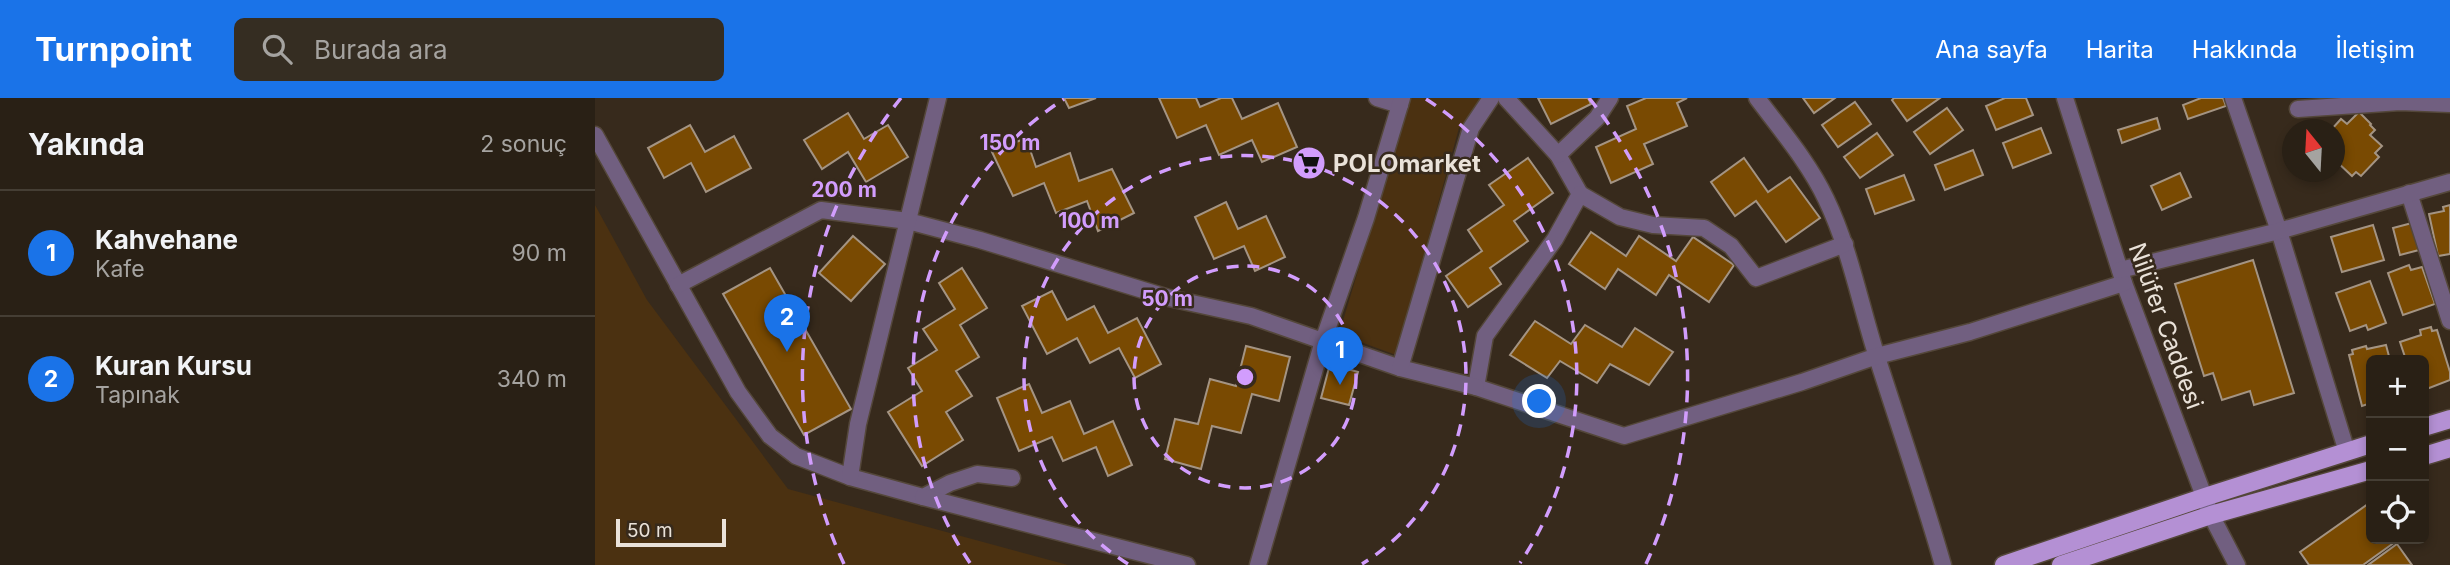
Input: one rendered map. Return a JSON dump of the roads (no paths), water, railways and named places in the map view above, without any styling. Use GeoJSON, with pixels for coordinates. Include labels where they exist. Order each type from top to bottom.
{"type":"FeatureCollection","features":[{"type":"Feature","properties":{"kind":"main road"},"geometry":{"type":"LineString","coordinates":[[2429,425],[2450,419]]}},
{"type":"Feature","properties":{"kind":"main road"},"geometry":{"type":"LineString","coordinates":[[2004,565],[2205,496],[2366,446]]}},
{"type":"Feature","properties":{"kind":"main road"},"geometry":{"type":"LineString","coordinates":[[2429,454],[2450,448]]}},
{"type":"Feature","properties":{"kind":"main road"},"geometry":{"type":"LineString","coordinates":[[2061,565],[2211,515],[2366,471]]}},
{"type":"Feature","properties":{"kind":"street"},"geometry":{"type":"LineString","coordinates":[[849,477],[858,424],[938,98]]}},
{"type":"Feature","properties":{"kind":"street"},"geometry":{"type":"LineString","coordinates":[[1258,565],[1323,341],[1366,218],[1401,102],[1377,98]]}},
{"type":"Feature","properties":{"kind":"street"},"geometry":{"type":"LineString","coordinates":[[1400,368],[1471,128],[1491,98]]}},
{"type":"Feature","properties":{"kind":"street"},"geometry":{"type":"LineString","coordinates":[[1506,98],[1558,155],[1580,194],[1620,217],[1653,225],[1704,228],[1731,246],[1756,278],[1845,244]]}},
{"type":"Feature","properties":{"kind":"street"},"geometry":{"type":"LineString","coordinates":[[1558,155],[1597,118],[1610,98]]}},
{"type":"Feature","properties":{"kind":"street"},"geometry":{"type":"LineString","coordinates":[[1757,98],[1826,198],[1845,244],[1943,565]]}},
{"type":"Feature","properties":{"kind":"street","name":"Nilüfer Caddesi"},"geometry":{"type":"LineString","coordinates":[[2065,98],[2122,277],[2211,515],[2237,565]]}},
{"type":"Feature","properties":{"kind":"street"},"geometry":{"type":"LineString","coordinates":[[2233,98],[2279,231],[2347,452]]}},
{"type":"Feature","properties":{"kind":"street"},"geometry":{"type":"LineString","coordinates":[[2298,109],[2400,102],[2450,104]]}},
{"type":"Feature","properties":{"kind":"street"},"geometry":{"type":"LineString","coordinates":[[595,135],[739,392],[770,436],[796,456],[849,477],[1188,565]]}},
{"type":"Feature","properties":{"kind":"street"},"geometry":{"type":"LineString","coordinates":[[678,285],[821,210],[908,221],[980,240],[1169,298],[1251,316],[1400,368],[1476,387],[1624,436],[1877,356],[1970,331],[2122,277],[2450,182]]}},
{"type":"Feature","properties":{"kind":"street"},"geometry":{"type":"LineString","coordinates":[[2409,193],[2450,321]]}},
{"type":"Feature","properties":{"kind":"street"},"geometry":{"type":"LineString","coordinates":[[1476,387],[1485,336],[1555,239],[1580,194]]}},
{"type":"Feature","properties":{"kind":"street"},"geometry":{"type":"LineString","coordinates":[[923,497],[950,483],[977,474],[1012,478]]}},
{"type":"Feature","properties":{"kind":"place","name":"POLOmarket"},"geometry":{"type":"Point","coordinates":[1309,163]}},
{"type":"Feature","properties":{"kind":"place","name":"Kuran Kursu"},"geometry":{"type":"Point","coordinates":[787,352]}},
{"type":"Feature","properties":{"kind":"place","name":"Kahvehane"},"geometry":{"type":"Point","coordinates":[1340,385]}}]}
